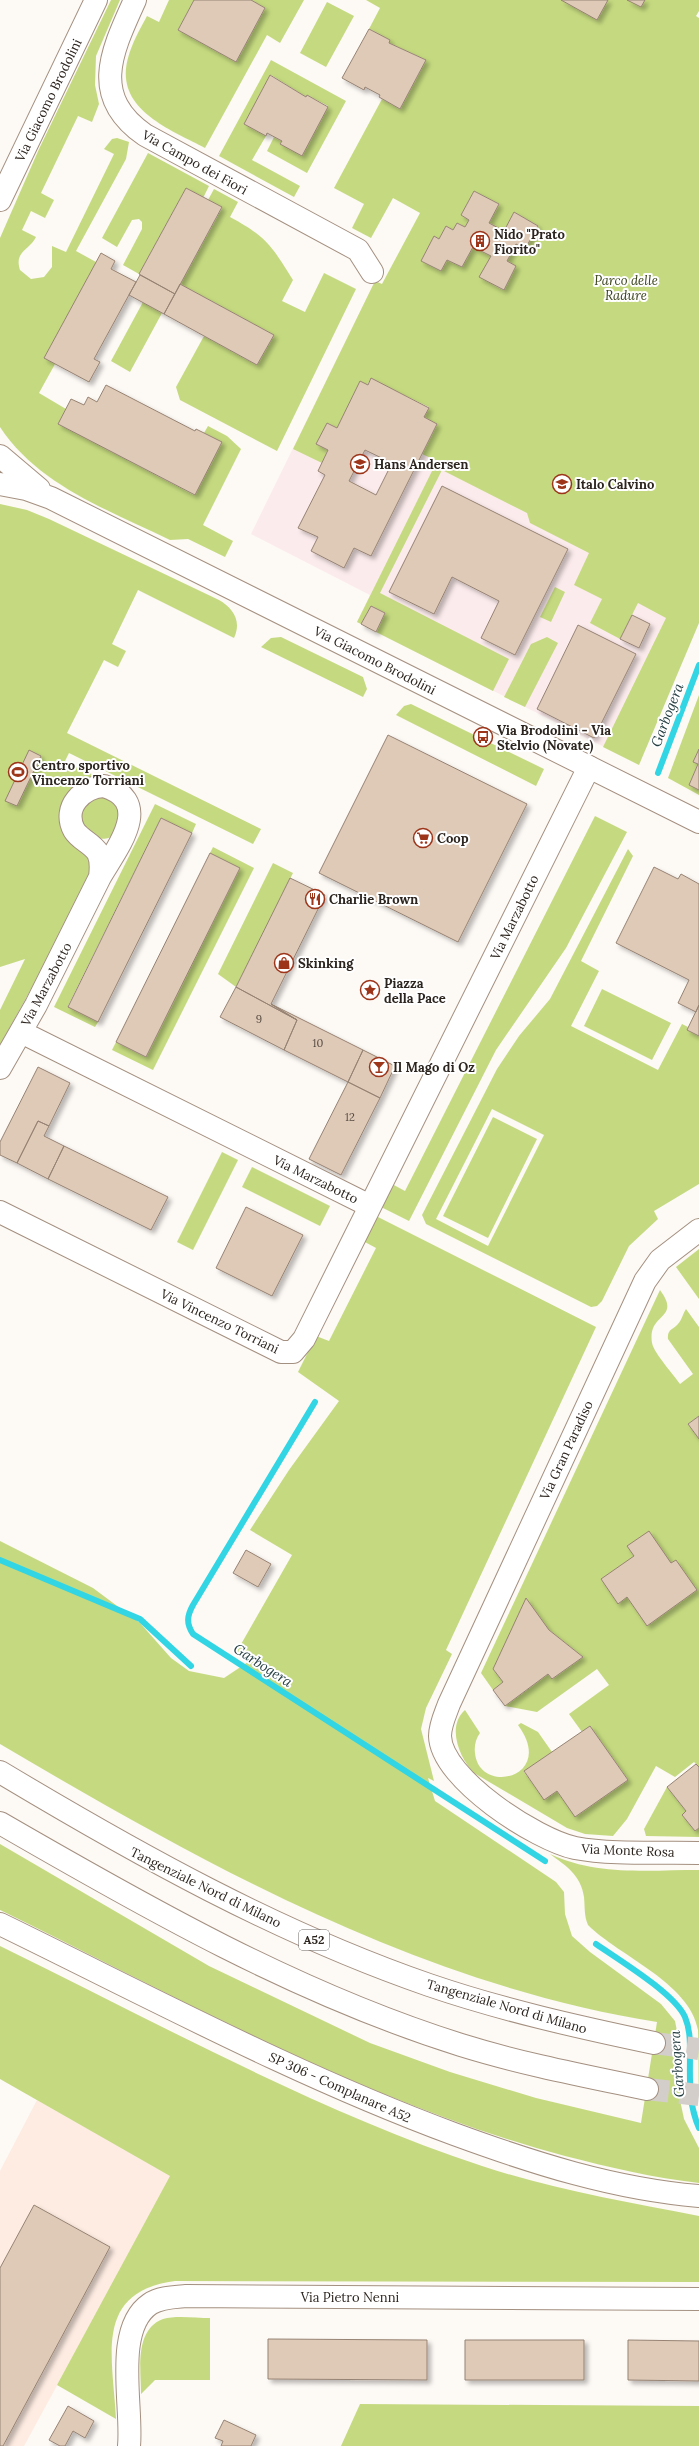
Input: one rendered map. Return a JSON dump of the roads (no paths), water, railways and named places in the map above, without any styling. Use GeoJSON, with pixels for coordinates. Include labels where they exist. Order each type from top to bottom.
{"type":"FeatureCollection","features":[{"type":"Feature","properties":{"kind":"main road","name":"Via Giacomo Brodolini"},"geometry":{"type":"LineString","coordinates":[[0,200],[96,0]]}},
{"type":"Feature","properties":{"kind":"main road","name":"Via Campo dei Fiori"},"geometry":{"type":"LineString","coordinates":[[135,0],[114,47],[109,67],[113,100],[121,114],[132,126],[145,136],[358,250],[372,272]]}},
{"type":"Feature","properties":{"kind":"main road","name":"Via Giacomo Brodolini"},"geometry":{"type":"LineString","coordinates":[[0,456],[51,498]]}},
{"type":"Feature","properties":{"kind":"main road","name":"Via Giacomo Brodolini"},"geometry":{"type":"LineString","coordinates":[[0,484],[26,489],[51,498],[699,822]]}},
{"type":"Feature","properties":{"kind":"main road","name":"Via Marzabotto"},"geometry":{"type":"LineString","coordinates":[[100,877],[21,1032],[370,1206],[589,767]]}},
{"type":"Feature","properties":{"kind":"main road"},"geometry":{"type":"LineString","coordinates":[[0,1068],[21,1032]]}},
{"type":"Feature","properties":{"kind":"main road","name":"Via Vincenzo Torriani"},"geometry":{"type":"LineString","coordinates":[[0,1212],[288,1354],[298,1348],[304,1339],[370,1206]]}},
{"type":"Feature","properties":{"kind":"main road","name":"Via Gran Paradiso"},"geometry":{"type":"LineString","coordinates":[[457,1687],[645,1281],[660,1260],[699,1230]]}},
{"type":"Feature","properties":{"kind":"main road","name":"Via Monte Rosa"},"geometry":{"type":"LineString","coordinates":[[457,1687],[442,1724],[440,1737],[443,1751],[452,1768],[479,1795],[544,1835],[573,1848],[593,1850],[699,1853]]}},
{"type":"Feature","properties":{"kind":"main road","name":"Tangenziale Nord di Milano"},"geometry":{"type":"LineString","coordinates":[[0,1772],[119,1843],[320,1943],[429,1985],[509,2009],[654,2043]]}},
{"type":"Feature","properties":{"kind":"main road"},"geometry":{"type":"LineString","coordinates":[[0,1822],[95,1878],[196,1931],[297,1982],[380,2017],[461,2045],[545,2067],[647,2089]]}},
{"type":"Feature","properties":{"kind":"main road","name":"SP 306 - Complanare A52"},"geometry":{"type":"LineString","coordinates":[[0,1924],[254,2049],[408,2117],[548,2167],[616,2183],[699,2196]]}},
{"type":"Feature","properties":{"kind":"main road","name":"Via Pietro Nenni"},"geometry":{"type":"LineString","coordinates":[[129,2446],[128,2352],[130,2335],[134,2323],[150,2304],[164,2298],[193,2296],[699,2299]]}},
{"type":"Feature","properties":{"kind":"waterway","name":"Garbogera"},"geometry":{"type":"LineString","coordinates":[[658,773],[699,665]]}},
{"type":"Feature","properties":{"kind":"waterway","name":"Garbogera"},"geometry":{"type":"LineString","coordinates":[[315,1402],[193,1605],[189,1613],[188,1620],[193,1634],[545,1861]]}},
{"type":"Feature","properties":{"kind":"waterway"},"geometry":{"type":"LineString","coordinates":[[0,1560],[140,1619],[191,1666]]}},
{"type":"Feature","properties":{"kind":"waterway","name":"Garbogera"},"geometry":{"type":"LineString","coordinates":[[596,1944],[658,1988],[670,1998],[685,2017],[690,2040],[691,2100],[695,2119],[699,2128]]}},
{"type":"Feature","properties":{"kind":"tunnel"},"geometry":{"type":"LineString","coordinates":[[654,2043],[699,2049]]}},
{"type":"Feature","properties":{"kind":"tunnel"},"geometry":{"type":"LineString","coordinates":[[647,2089],[699,2095]]}},
{"type":"Feature","properties":{"kind":"place","name":"Nido \"Prato Fiorito\""},"geometry":{"type":"Point","coordinates":[480,241]}},
{"type":"Feature","properties":{"kind":"place","name":"Hans Andersen"},"geometry":{"type":"Point","coordinates":[360,464]}},
{"type":"Feature","properties":{"kind":"place","name":"Italo Calvino"},"geometry":{"type":"Point","coordinates":[562,484]}},
{"type":"Feature","properties":{"kind":"place","name":"Via Brodolini - Via Stelvio (Novate)"},"geometry":{"type":"Point","coordinates":[483,737]}},
{"type":"Feature","properties":{"kind":"place","name":"Centro sportivo Vincenzo Torriani"},"geometry":{"type":"Point","coordinates":[18,772]}},
{"type":"Feature","properties":{"kind":"place","name":"Coop"},"geometry":{"type":"Point","coordinates":[423,838]}},
{"type":"Feature","properties":{"kind":"place","name":"Charlie Brown"},"geometry":{"type":"Point","coordinates":[315,899]}},
{"type":"Feature","properties":{"kind":"place","name":"Skinking"},"geometry":{"type":"Point","coordinates":[284,963]}},
{"type":"Feature","properties":{"kind":"place","name":"Piazza della Pace"},"geometry":{"type":"Point","coordinates":[370,990]}},
{"type":"Feature","properties":{"kind":"place","name":"Il Mago di Oz"},"geometry":{"type":"Point","coordinates":[379,1067]}},
{"type":"Feature","properties":{"kind":"park label","name":"Parco delle Radure"},"geometry":{"type":"Point","coordinates":[626,288]}}]}
